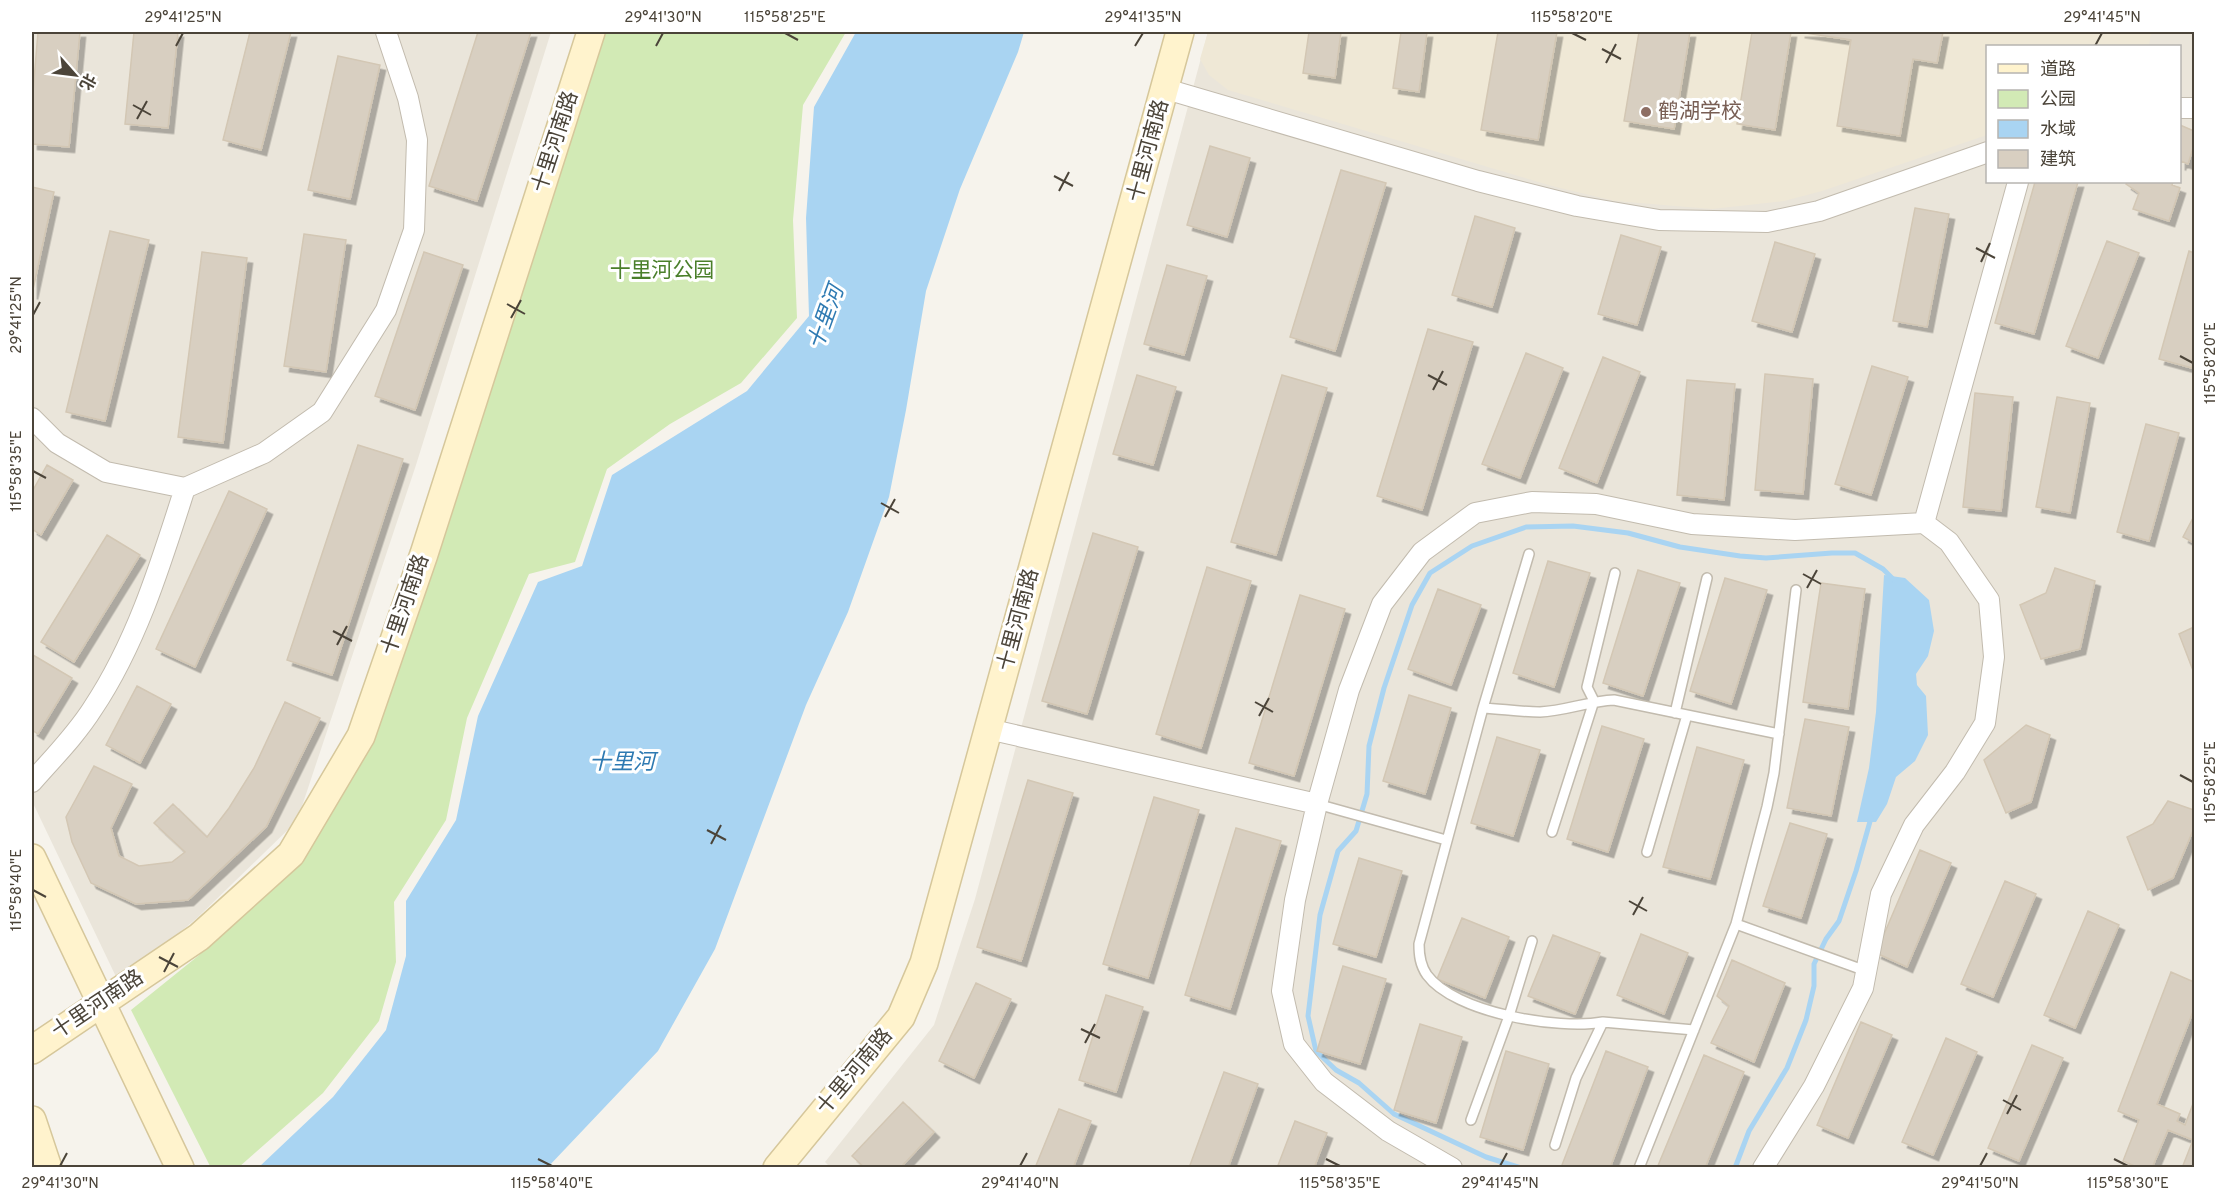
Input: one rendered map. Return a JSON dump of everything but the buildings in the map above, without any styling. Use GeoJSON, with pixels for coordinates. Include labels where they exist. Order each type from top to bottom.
{"type":"FeatureCollection","features":[{"type":"Feature","properties":{"kind":"street"},"geometry":{"type":"LineString","coordinates":[[32,418],[57,443],[106,472],[185,488],[264,453],[322,412],[387,310],[414,230],[417,140],[408,98],[386,32]]}},
{"type":"Feature","properties":{"kind":"street","name":"十里河南路"},"geometry":{"type":"LineString","coordinates":[[32,1050],[199,937],[291,854],[361,736],[424,554],[591,32]]}},
{"type":"Feature","properties":{"kind":"street","name":"十里河南路"},"geometry":{"type":"LineString","coordinates":[[786,1164],[901,1017],[924,963],[1180,32]]}},
{"type":"Feature","properties":{"kind":"street"},"geometry":{"type":"LineString","coordinates":[[1166,88],[1478,181],[1577,206],[1659,220],[1767,222],[1819,211],[1986,153]]}},
{"type":"Feature","properties":{"kind":"street"},"geometry":{"type":"LineString","coordinates":[[1924,523],[2018,183]]}},
{"type":"Feature","properties":{"kind":"street"},"geometry":{"type":"LineString","coordinates":[[32,782],[93,709],[117,666],[162,560],[185,488]]}},
{"type":"Feature","properties":{"kind":"street"},"geometry":{"type":"LineString","coordinates":[[1452,1167],[1388,1131],[1324,1082],[1294,1044],[1282,991],[1295,900],[1317,804],[1350,690],[1382,604],[1422,552],[1475,513],[1532,502],[1596,504],[1692,524],[1795,530],[1924,523],[1949,542],[1989,600],[1994,657],[1984,723],[1955,772],[1914,825],[1881,894],[1863,988],[1814,1086],[1763,1167]]}},
{"type":"Feature","properties":{"kind":"street"},"geometry":{"type":"LineString","coordinates":[[988,729],[1317,804]]}},
{"type":"Feature","properties":{"kind":"street"},"geometry":{"type":"LineString","coordinates":[[32,858],[180,1167]]}},
{"type":"Feature","properties":{"kind":"street"},"geometry":{"type":"LineString","coordinates":[[32,1120],[48,1167]]}},
{"type":"Feature","properties":{"kind":"lane"},"geometry":{"type":"LineString","coordinates":[[1529,554],[1446,840],[1419,944],[1420,961],[1427,974],[1441,989],[1458,999],[1509,1016],[1550,1023],[1603,1022],[1694,1030]]}},
{"type":"Feature","properties":{"kind":"lane"},"geometry":{"type":"LineString","coordinates":[[1552,831],[1594,701],[1587,687],[1615,573]]}},
{"type":"Feature","properties":{"kind":"lane"},"geometry":{"type":"LineString","coordinates":[[1675,712],[1707,578]]}},
{"type":"Feature","properties":{"kind":"lane"},"geometry":{"type":"LineString","coordinates":[[1639,1167],[1736,924],[1774,773],[1796,590]]}},
{"type":"Feature","properties":{"kind":"lane"},"geometry":{"type":"LineString","coordinates":[[1483,708],[1540,712],[1580,707],[1594,701],[1614,700],[1779,734]]}},
{"type":"Feature","properties":{"kind":"lane"},"geometry":{"type":"LineString","coordinates":[[1647,852],[1687,715]]}},
{"type":"Feature","properties":{"kind":"lane"},"geometry":{"type":"LineString","coordinates":[[1317,804],[1446,840]]}},
{"type":"Feature","properties":{"kind":"lane"},"geometry":{"type":"LineString","coordinates":[[1736,924],[1866,971]]}},
{"type":"Feature","properties":{"kind":"lane"},"geometry":{"type":"LineString","coordinates":[[1471,1120],[1509,1016],[1532,941]]}},
{"type":"Feature","properties":{"kind":"lane"},"geometry":{"type":"LineString","coordinates":[[1555,1145],[1576,1078],[1603,1022]]}},
{"type":"Feature","properties":{"kind":"shaded area"},"geometry":{"type":"Polygon","coordinates":[[[32,32],[551,32],[416,465],[297,821],[197,918],[119,983],[32,801],[32,32]]]}},
{"type":"Feature","properties":{"kind":"shaded area"},"geometry":{"type":"Polygon","coordinates":[[[1208,32],[2194,32],[2194,1167],[831,1168],[825,1162],[934,1025],[975,899],[1208,32]]]}},
{"type":"Feature","properties":{"kind":"shaded area","name":"鹤湖学校"},"geometry":{"type":"Polygon","coordinates":[[[1208,32],[2151,32],[2149,45],[1986,45],[1986,135],[1822,191],[1784,201],[1712,209],[1615,201],[1552,186],[1228,90],[1209,75],[1200,59],[1208,32]]]}},
{"type":"Feature","properties":{"kind":"green space","name":"十里河公园"},"geometry":{"type":"Polygon","coordinates":[[[599,32],[846,32],[803,105],[793,220],[797,318],[741,383],[670,424],[607,469],[575,562],[529,574],[467,718],[446,820],[394,902],[396,962],[379,1021],[323,1093],[239,1167],[211,1168],[131,1010],[198,956],[298,863],[369,743],[599,32]]]}},
{"type":"Feature","properties":{"kind":"water","name":"十里河"},"geometry":{"type":"Polygon","coordinates":[[[856,32],[1024,32],[1018,52],[960,189],[926,291],[889,497],[848,612],[806,705],[715,949],[658,1051],[548,1167],[259,1167],[333,1097],[386,1030],[406,956],[406,901],[456,820],[478,716],[538,582],[582,566],[612,475],[747,391],[809,316],[806,218],[814,107],[856,32]]]}},
{"type":"Feature","properties":{"kind":"water"},"geometry":{"type":"Polygon","coordinates":[[[1884,575],[1905,578],[1929,600],[1934,631],[1928,656],[1916,674],[1917,685],[1926,696],[1928,735],[1915,761],[1896,777],[1887,804],[1876,822],[1857,822],[1869,768],[1876,712],[1884,575]]]}},
{"type":"Feature","properties":{"kind":"waterway"},"geometry":{"type":"LineString","coordinates":[[1521,1168],[1486,1157],[1394,1114],[1359,1083],[1336,1070],[1316,1051],[1308,1016],[1320,915],[1338,851],[1356,831],[1367,794],[1369,746],[1384,688],[1412,605],[1430,573],[1472,546],[1526,527],[1573,526],[1628,533],[1680,547],[1740,556],[1766,558],[1855,553],[1883,569],[1894,580]]}},
{"type":"Feature","properties":{"kind":"waterway"},"geometry":{"type":"LineString","coordinates":[[1735,1168],[1749,1131],[1787,1068],[1806,1020],[1814,986],[1814,964],[1826,939],[1839,921],[1871,818]]}},
{"type":"Feature","properties":{"kind":"place","name":"鹤湖学校"},"geometry":{"type":"Point","coordinates":[1646,112]}}]}
